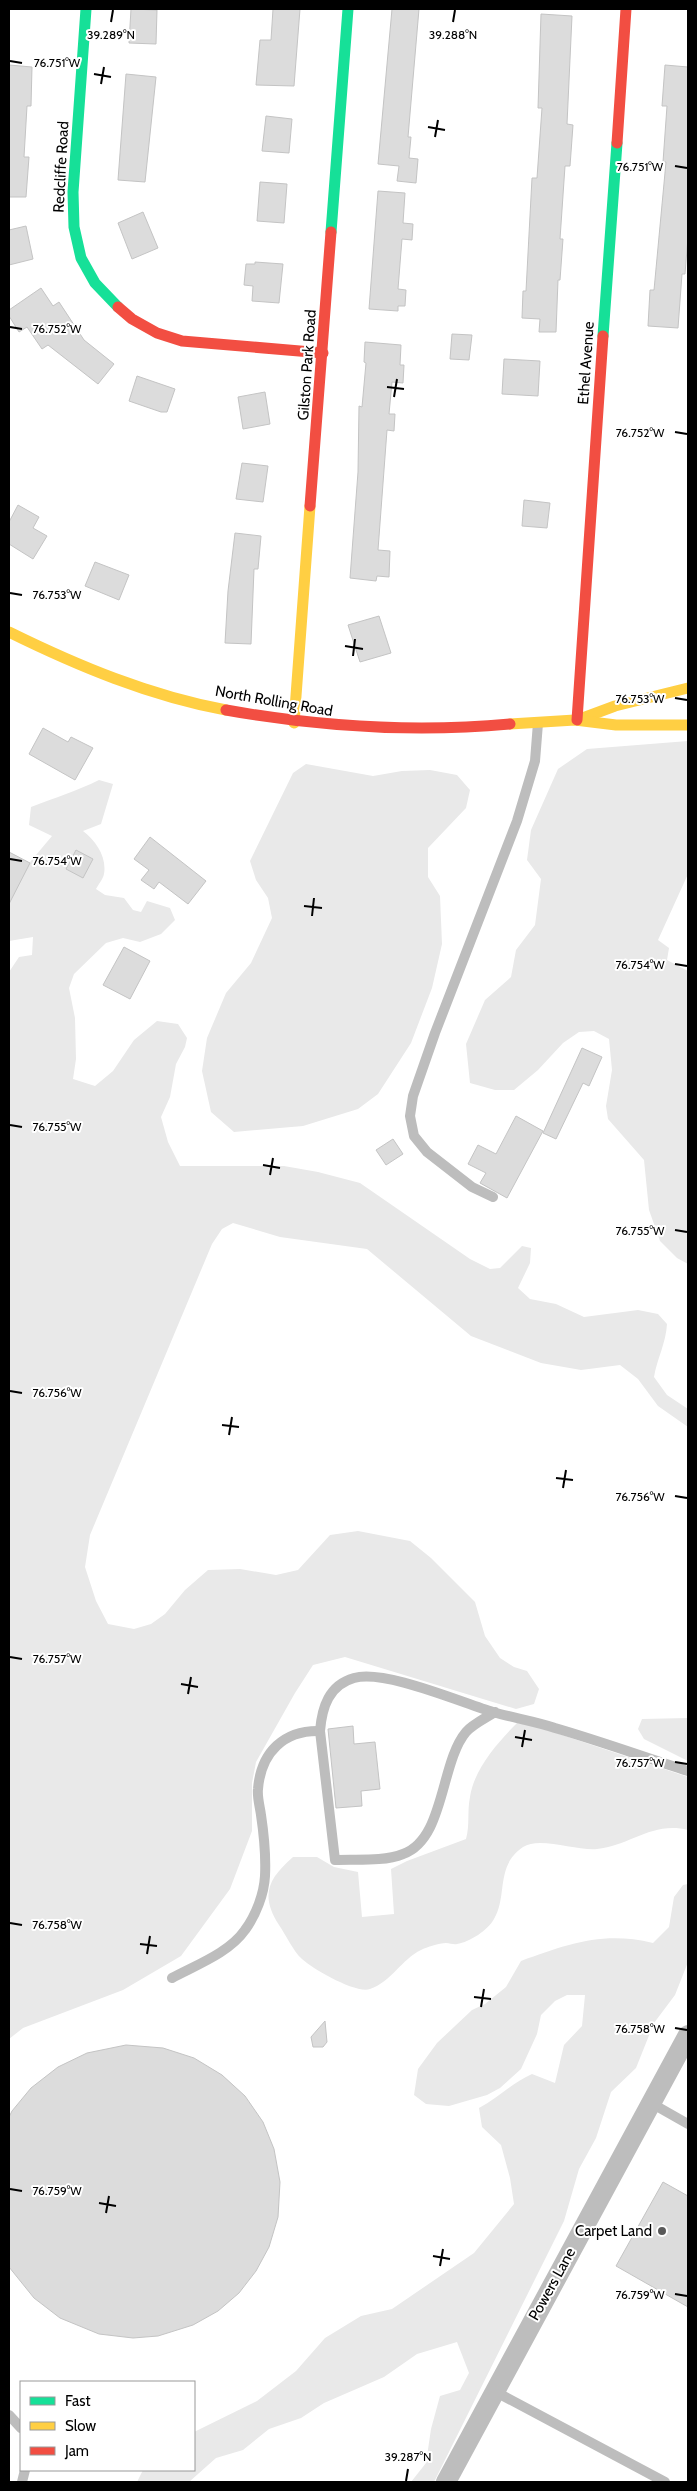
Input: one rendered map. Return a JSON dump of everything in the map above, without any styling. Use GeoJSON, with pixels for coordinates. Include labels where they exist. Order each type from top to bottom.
{"type":"FeatureCollection","features":[{"type":"Feature","properties":{"kind":"street","name":"Redcliffe Road"},"geometry":{"type":"LineString","coordinates":[[86,9],[73,192],[74,227],[81,258],[95,283],[112,303],[132,318],[157,333],[182,341],[323,353]]}},
{"type":"Feature","properties":{"kind":"street","name":"Gilston Park Road"},"geometry":{"type":"LineString","coordinates":[[294,723],[348,9]]}},
{"type":"Feature","properties":{"kind":"street","name":"Ethel Avenue"},"geometry":{"type":"LineString","coordinates":[[577,720],[626,9]]}},
{"type":"Feature","properties":{"kind":"street","name":"North Rolling Road"},"geometry":{"type":"LineString","coordinates":[[10,635],[68,660],[170,697],[294,723],[341,728],[442,729],[577,720],[616,725],[688,725]]}},
{"type":"Feature","properties":{"kind":"street","name":"North Rolling Road"},"geometry":{"type":"LineString","coordinates":[[577,720],[615,706],[688,688]]}},
{"type":"Feature","properties":{"kind":"street","name":"Powers Lane"},"geometry":{"type":"LineString","coordinates":[[446,2482],[688,2034]]}},
{"type":"Feature","properties":{"kind":"lane"},"geometry":{"type":"LineString","coordinates":[[493,1197],[472,1187],[427,1152],[414,1136],[410,1116],[413,1096],[435,1033],[517,820],[535,760],[538,722]]}},
{"type":"Feature","properties":{"kind":"lane"},"geometry":{"type":"LineString","coordinates":[[494,1712],[466,1731],[457,1748],[431,1825],[422,1840],[412,1850],[391,1857],[335,1860],[320,1731],[321,1710],[330,1693],[354,1678],[367,1676],[401,1682],[494,1712],[554,1727],[688,1771]]}},
{"type":"Feature","properties":{"kind":"lane"},"geometry":{"type":"LineString","coordinates":[[172,1978],[223,1950],[245,1930],[259,1904],[265,1879],[265,1853],[257,1790],[261,1772],[269,1754],[283,1740],[302,1730],[320,1731]]}},
{"type":"Feature","properties":{"kind":"lane"},"geometry":{"type":"LineString","coordinates":[[651,2103],[688,2124]]}},
{"type":"Feature","properties":{"kind":"lane"},"geometry":{"type":"LineString","coordinates":[[494,2391],[665,2482]]}},
{"type":"Feature","properties":{"kind":"lane"},"geometry":{"type":"LineString","coordinates":[[9,2415],[20,2427]]}},
{"type":"Feature","properties":{"kind":"shaded area"},"geometry":{"type":"Polygon","coordinates":[[[688,741],[688,874],[658,940],[669,948],[667,960],[688,971],[688,1264],[677,1258],[660,1241],[649,1210],[644,1160],[608,1119],[606,1106],[612,1070],[609,1039],[594,1031],[579,1032],[563,1043],[538,1070],[514,1090],[495,1090],[470,1083],[466,1044],[485,1000],[511,977],[516,950],[535,925],[541,879],[527,860],[531,830],[558,769],[587,749],[688,741]]]}},
{"type":"Feature","properties":{"kind":"shaded area"},"geometry":{"type":"Polygon","coordinates":[[[306,764],[373,776],[402,771],[430,770],[457,775],[470,790],[466,808],[428,848],[428,877],[440,896],[442,944],[432,988],[411,1043],[378,1094],[358,1109],[303,1126],[234,1132],[211,1112],[202,1071],[207,1038],[226,993],[251,963],[272,918],[268,898],[256,880],[250,861],[293,773],[306,764]]]}},
{"type":"Feature","properties":{"kind":"shaded area"},"geometry":{"type":"Polygon","coordinates":[[[99,780],[113,784],[101,824],[83,831],[100,850],[104,862],[104,874],[96,889],[105,895],[124,898],[133,910],[141,912],[147,901],[170,908],[175,920],[161,934],[140,942],[123,938],[106,943],[74,974],[69,988],[75,1018],[76,1059],[73,1079],[95,1086],[113,1071],[134,1040],[157,1021],[178,1024],[187,1038],[185,1047],[176,1064],[170,1097],[161,1117],[168,1142],[180,1166],[284,1166],[318,1172],[360,1183],[470,1259],[490,1269],[500,1268],[522,1246],[531,1248],[530,1263],[518,1288],[530,1299],[556,1304],[584,1317],[638,1310],[658,1314],[667,1324],[654,1377],[667,1395],[688,1409],[688,1427],[658,1406],[638,1379],[620,1365],[581,1370],[541,1363],[471,1336],[367,1249],[280,1237],[233,1223],[222,1229],[212,1244],[90,1535],[85,1567],[96,1601],[108,1624],[134,1629],[151,1624],[165,1614],[185,1590],[208,1570],[240,1569],[276,1575],[298,1570],[330,1535],[358,1531],[410,1541],[431,1558],[475,1602],[485,1636],[500,1658],[514,1667],[527,1671],[539,1689],[534,1704],[516,1709],[345,1657],[313,1665],[256,1762],[252,1783],[252,1831],[230,1889],[181,1956],[123,1990],[23,2028],[9,2039],[9,972],[19,957],[32,955],[33,937],[9,941],[9,883],[15,880],[52,836],[29,825],[31,807],[99,780]]]}},
{"type":"Feature","properties":{"kind":"shaded area"},"geometry":{"type":"Polygon","coordinates":[[[688,1718],[688,1761],[644,1739],[638,1729],[642,1719],[688,1718]]]}},
{"type":"Feature","properties":{"kind":"shaded area"},"geometry":{"type":"Polygon","coordinates":[[[517,1723],[535,1726],[688,1777],[688,1830],[675,1828],[652,1831],[620,1844],[597,1849],[548,1843],[530,1844],[523,1847],[514,1855],[505,1872],[498,1910],[488,1927],[473,1938],[462,1943],[440,1944],[421,1950],[384,1981],[370,1989],[364,1990],[345,1984],[315,1969],[302,1959],[273,1914],[268,1896],[273,1880],[284,1865],[293,1857],[317,1857],[334,1867],[358,1872],[362,1917],[394,1914],[391,1869],[466,1839],[470,1797],[476,1776],[495,1747],[517,1723]]]}},
{"type":"Feature","properties":{"kind":"shaded area"},"geometry":{"type":"Polygon","coordinates":[[[688,1884],[688,1962],[675,1995],[654,2023],[636,2068],[611,2092],[596,2138],[579,2169],[564,2221],[434,2482],[411,2482],[426,2463],[431,2429],[440,2396],[460,2390],[469,2373],[457,2342],[417,2354],[384,2377],[324,2403],[301,2418],[269,2429],[243,2450],[216,2458],[189,2482],[137,2482],[142,2471],[195,2471],[195,2432],[257,2401],[296,2371],[325,2338],[361,2316],[392,2309],[474,2253],[514,2204],[510,2178],[501,2145],[482,2127],[479,2108],[532,2074],[555,2083],[564,2045],[582,2026],[585,1995],[567,1995],[555,2001],[541,2015],[537,2034],[521,2069],[500,2088],[487,2095],[449,2106],[426,2104],[414,2095],[418,2069],[437,2043],[472,2010],[485,2004],[506,1987],[521,1961],[554,1949],[586,1941],[618,1938],[653,1943],[669,1927],[674,1897],[683,1885],[688,1884]]]}},
{"type":"Feature","properties":{"kind":"building"},"geometry":{"type":"Polygon","coordinates":[[[131,9],[157,10],[156,44],[129,43],[131,9]]]}},
{"type":"Feature","properties":{"kind":"building"},"geometry":{"type":"Polygon","coordinates":[[[273,9],[300,9],[294,86],[256,85],[260,40],[271,40],[273,9]]]}},
{"type":"Feature","properties":{"kind":"building"},"geometry":{"type":"Polygon","coordinates":[[[392,9],[419,9],[408,137],[411,137],[409,158],[418,159],[416,183],[397,181],[399,166],[378,164],[392,9]]]}},
{"type":"Feature","properties":{"kind":"building"},"geometry":{"type":"Polygon","coordinates":[[[541,14],[572,16],[567,124],[573,125],[570,166],[565,166],[560,239],[563,239],[560,280],[558,280],[556,332],[539,332],[540,319],[522,318],[523,291],[526,291],[532,178],[537,178],[542,108],[538,108],[541,14]]]}},
{"type":"Feature","properties":{"kind":"building"},"geometry":{"type":"Polygon","coordinates":[[[9,65],[32,67],[31,106],[27,106],[24,157],[29,157],[26,197],[9,197],[9,65]]]}},
{"type":"Feature","properties":{"kind":"building"},"geometry":{"type":"Polygon","coordinates":[[[665,65],[688,67],[688,237],[685,274],[682,274],[678,328],[648,326],[650,290],[654,290],[666,162],[663,162],[667,106],[662,106],[665,65]]]}},
{"type":"Feature","properties":{"kind":"building"},"geometry":{"type":"Polygon","coordinates":[[[126,74],[156,77],[145,182],[118,180],[126,74]]]}},
{"type":"Feature","properties":{"kind":"building"},"geometry":{"type":"Polygon","coordinates":[[[266,116],[292,119],[289,153],[262,151],[266,116]]]}},
{"type":"Feature","properties":{"kind":"building"},"geometry":{"type":"Polygon","coordinates":[[[260,182],[287,184],[284,223],[257,221],[260,182]]]}},
{"type":"Feature","properties":{"kind":"building"},"geometry":{"type":"Polygon","coordinates":[[[378,191],[405,193],[403,223],[413,224],[412,240],[402,239],[398,289],[406,290],[405,306],[398,306],[398,311],[369,309],[378,191]]]}},
{"type":"Feature","properties":{"kind":"building"},"geometry":{"type":"Polygon","coordinates":[[[143,212],[158,248],[132,259],[118,223],[143,212]]]}},
{"type":"Feature","properties":{"kind":"building"},"geometry":{"type":"Polygon","coordinates":[[[26,226],[33,259],[9,265],[9,230],[26,226]]]}},
{"type":"Feature","properties":{"kind":"building"},"geometry":{"type":"Polygon","coordinates":[[[255,262],[283,264],[279,303],[252,301],[253,286],[244,285],[246,264],[255,264],[255,262]]]}},
{"type":"Feature","properties":{"kind":"building"},"geometry":{"type":"Polygon","coordinates":[[[41,288],[53,306],[59,302],[84,340],[114,364],[98,384],[48,345],[42,349],[27,327],[19,332],[9,316],[9,310],[41,288]]]}},
{"type":"Feature","properties":{"kind":"building"},"geometry":{"type":"Polygon","coordinates":[[[452,334],[472,335],[469,360],[450,359],[452,334]]]}},
{"type":"Feature","properties":{"kind":"building"},"geometry":{"type":"Polygon","coordinates":[[[365,342],[401,345],[400,365],[404,365],[403,383],[392,382],[389,414],[395,414],[394,431],[387,430],[378,550],[390,551],[389,577],[377,576],[376,581],[350,578],[358,472],[359,406],[362,407],[366,363],[364,362],[365,342]]]}},
{"type":"Feature","properties":{"kind":"building"},"geometry":{"type":"Polygon","coordinates":[[[504,359],[540,361],[538,396],[502,394],[504,359]]]}},
{"type":"Feature","properties":{"kind":"building"},"geometry":{"type":"Polygon","coordinates":[[[137,376],[175,389],[167,412],[161,412],[129,401],[137,376]]]}},
{"type":"Feature","properties":{"kind":"building"},"geometry":{"type":"Polygon","coordinates":[[[265,392],[270,424],[243,429],[238,397],[265,392]]]}},
{"type":"Feature","properties":{"kind":"building"},"geometry":{"type":"Polygon","coordinates":[[[242,463],[268,466],[263,502],[236,499],[242,463]]]}},
{"type":"Feature","properties":{"kind":"building"},"geometry":{"type":"Polygon","coordinates":[[[524,500],[550,503],[547,528],[522,526],[524,500]]]}},
{"type":"Feature","properties":{"kind":"building"},"geometry":{"type":"Polygon","coordinates":[[[18,505],[39,517],[33,528],[47,536],[33,559],[9,544],[9,522],[18,505]]]}},
{"type":"Feature","properties":{"kind":"building"},"geometry":{"type":"Polygon","coordinates":[[[235,533],[261,536],[258,569],[254,569],[251,644],[225,643],[228,591],[235,533]]]}},
{"type":"Feature","properties":{"kind":"building"},"geometry":{"type":"Polygon","coordinates":[[[95,562],[129,575],[119,600],[85,586],[95,562]]]}},
{"type":"Feature","properties":{"kind":"building"},"geometry":{"type":"Polygon","coordinates":[[[379,616],[391,653],[360,662],[348,625],[379,616]]]}},
{"type":"Feature","properties":{"kind":"building"},"geometry":{"type":"Polygon","coordinates":[[[43,728],[68,742],[71,737],[93,748],[75,780],[29,754],[43,728]]]}},
{"type":"Feature","properties":{"kind":"building"},"geometry":{"type":"Polygon","coordinates":[[[150,837],[206,881],[188,904],[159,882],[154,889],[141,880],[149,870],[134,859],[150,837]]]}},
{"type":"Feature","properties":{"kind":"building"},"geometry":{"type":"Polygon","coordinates":[[[76,850],[93,859],[83,878],[66,869],[76,850]]]}},
{"type":"Feature","properties":{"kind":"building"},"geometry":{"type":"Polygon","coordinates":[[[9,852],[30,863],[9,904],[9,852]]]}},
{"type":"Feature","properties":{"kind":"building"},"geometry":{"type":"Polygon","coordinates":[[[124,947],[150,961],[130,999],[103,985],[124,947]]]}},
{"type":"Feature","properties":{"kind":"building"},"geometry":{"type":"Polygon","coordinates":[[[582,1048],[602,1057],[589,1086],[583,1083],[556,1139],[543,1133],[582,1048]]]}},
{"type":"Feature","properties":{"kind":"building"},"geometry":{"type":"Polygon","coordinates":[[[516,1116],[543,1131],[507,1198],[480,1183],[486,1173],[468,1164],[478,1145],[496,1154],[516,1116]]]}},
{"type":"Feature","properties":{"kind":"building"},"geometry":{"type":"Polygon","coordinates":[[[393,1139],[403,1154],[386,1165],[376,1150],[393,1139]]]}},
{"type":"Feature","properties":{"kind":"building"},"geometry":{"type":"Polygon","coordinates":[[[353,1726],[354,1744],[375,1742],[380,1789],[361,1791],[362,1806],[336,1808],[328,1729],[353,1726]]]}},
{"type":"Feature","properties":{"kind":"building"},"geometry":{"type":"Polygon","coordinates":[[[325,2021],[327,2042],[323,2047],[313,2047],[311,2037],[325,2021]]]}},
{"type":"Feature","properties":{"kind":"building"},"geometry":{"type":"Polygon","coordinates":[[[126,2045],[163,2048],[194,2058],[222,2075],[245,2096],[263,2122],[274,2149],[280,2182],[278,2217],[269,2247],[256,2271],[239,2293],[218,2311],[193,2325],[158,2336],[133,2338],[99,2334],[60,2318],[34,2298],[9,2267],[9,2117],[12,2111],[31,2088],[58,2067],[87,2053],[126,2045]]]}},
{"type":"Feature","properties":{"kind":"building","name":"Carpet Land"},"geometry":{"type":"Polygon","coordinates":[[[663,2182],[688,2196],[688,2307],[616,2266],[663,2182]]]}},
{"type":"Feature","properties":{"kind":"traffic: fast"},"geometry":{"type":"LineString","coordinates":[[86,9],[73,192],[74,227],[81,258],[95,283],[118,307]]}},
{"type":"Feature","properties":{"kind":"traffic: fast"},"geometry":{"type":"LineString","coordinates":[[331,232],[348,9]]}},
{"type":"Feature","properties":{"kind":"traffic: fast"},"geometry":{"type":"LineString","coordinates":[[603,336],[617,143]]}},
{"type":"Feature","properties":{"kind":"traffic: slow"},"geometry":{"type":"LineString","coordinates":[[294,723],[310,506]]}},
{"type":"Feature","properties":{"kind":"traffic: slow"},"geometry":{"type":"LineString","coordinates":[[9,632],[61,657],[142,688],[170,697],[226,710]]}},
{"type":"Feature","properties":{"kind":"traffic: slow"},"geometry":{"type":"LineString","coordinates":[[580,719],[615,706],[688,688]]}},
{"type":"Feature","properties":{"kind":"traffic: slow"},"geometry":{"type":"LineString","coordinates":[[510,724],[575,720],[616,725],[688,725]]}},
{"type":"Feature","properties":{"kind":"traffic: jam"},"geometry":{"type":"LineString","coordinates":[[617,143],[626,9]]}},
{"type":"Feature","properties":{"kind":"traffic: jam"},"geometry":{"type":"LineString","coordinates":[[310,506],[331,232]]}},
{"type":"Feature","properties":{"kind":"traffic: jam"},"geometry":{"type":"LineString","coordinates":[[118,307],[132,319],[157,333],[182,341],[323,353]]}},
{"type":"Feature","properties":{"kind":"traffic: jam"},"geometry":{"type":"LineString","coordinates":[[577,720],[603,336]]}},
{"type":"Feature","properties":{"kind":"traffic: jam"},"geometry":{"type":"LineString","coordinates":[[226,710],[297,721],[368,727],[438,728],[510,724]]}},
{"type":"Feature","properties":{"kind":"place","name":"Carpet Land"},"geometry":{"type":"Point","coordinates":[662,2231]}}]}
